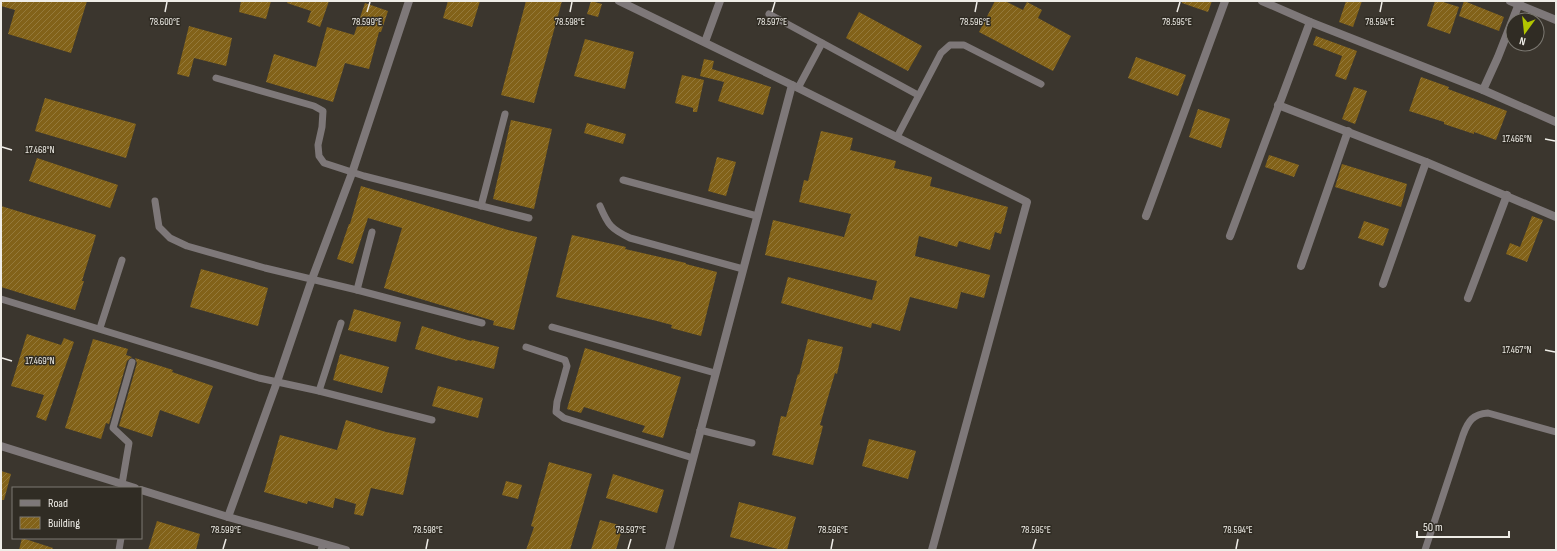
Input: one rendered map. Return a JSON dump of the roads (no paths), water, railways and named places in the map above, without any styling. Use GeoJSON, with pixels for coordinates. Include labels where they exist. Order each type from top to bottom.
{"type":"FeatureCollection","features":[{"type":"Feature","properties":{"kind":"street"},"geometry":{"type":"LineString","coordinates":[[228,517],[277,382],[312,279],[352,173],[409,1]]}},
{"type":"Feature","properties":{"kind":"street"},"geometry":{"type":"LineString","coordinates":[[619,1],[795,86],[1027,202],[932,550]]}},
{"type":"Feature","properties":{"kind":"street"},"geometry":{"type":"LineString","coordinates":[[705,42],[720,1]]}},
{"type":"Feature","properties":{"kind":"street"},"geometry":{"type":"LineString","coordinates":[[1146,216],[1225,1]]}},
{"type":"Feature","properties":{"kind":"street"},"geometry":{"type":"LineString","coordinates":[[1262,1],[1310,22],[1483,90],[1556,122]]}},
{"type":"Feature","properties":{"kind":"street"},"geometry":{"type":"LineString","coordinates":[[1510,1],[1519,3],[1556,20]]}},
{"type":"Feature","properties":{"kind":"street"},"geometry":{"type":"LineString","coordinates":[[1483,90],[1498,57],[1519,3]]}},
{"type":"Feature","properties":{"kind":"street"},"geometry":{"type":"LineString","coordinates":[[1230,236],[1310,22]]}},
{"type":"Feature","properties":{"kind":"street"},"geometry":{"type":"LineString","coordinates":[[669,550],[757,216],[795,86]]}},
{"type":"Feature","properties":{"kind":"street"},"geometry":{"type":"LineString","coordinates":[[1278,105],[1426,162],[1556,217]]}},
{"type":"Feature","properties":{"kind":"street"},"geometry":{"type":"LineString","coordinates":[[1301,266],[1348,131]]}},
{"type":"Feature","properties":{"kind":"street"},"geometry":{"type":"LineString","coordinates":[[1383,284],[1426,162]]}},
{"type":"Feature","properties":{"kind":"street"},"geometry":{"type":"LineString","coordinates":[[1468,298],[1507,195]]}},
{"type":"Feature","properties":{"kind":"street"},"geometry":{"type":"LineString","coordinates":[[1,446],[130,487]]}},
{"type":"Feature","properties":{"kind":"street"},"geometry":{"type":"LineString","coordinates":[[142,490],[322,547],[346,550]]}},
{"type":"Feature","properties":{"kind":"lane"},"geometry":{"type":"LineString","coordinates":[[769,14],[918,95]]}},
{"type":"Feature","properties":{"kind":"lane"},"geometry":{"type":"LineString","coordinates":[[795,86],[822,43]]}},
{"type":"Feature","properties":{"kind":"lane"},"geometry":{"type":"LineString","coordinates":[[897,137],[941,53],[950,45],[964,45],[1041,84]]}},
{"type":"Feature","properties":{"kind":"lane"},"geometry":{"type":"LineString","coordinates":[[216,78],[314,106],[323,111],[322,127],[318,145],[318,156],[324,164],[352,173],[529,218]]}},
{"type":"Feature","properties":{"kind":"lane"},"geometry":{"type":"LineString","coordinates":[[481,206],[505,114]]}},
{"type":"Feature","properties":{"kind":"lane"},"geometry":{"type":"LineString","coordinates":[[623,180],[757,216]]}},
{"type":"Feature","properties":{"kind":"lane"},"geometry":{"type":"LineString","coordinates":[[155,201],[159,227],[170,238],[187,246],[265,268],[357,290],[482,323]]}},
{"type":"Feature","properties":{"kind":"lane"},"geometry":{"type":"LineString","coordinates":[[600,206],[605,219],[615,231],[630,238],[743,269]]}},
{"type":"Feature","properties":{"kind":"lane"},"geometry":{"type":"LineString","coordinates":[[357,290],[372,232]]}},
{"type":"Feature","properties":{"kind":"lane"},"geometry":{"type":"LineString","coordinates":[[100,328],[122,260]]}},
{"type":"Feature","properties":{"kind":"lane"},"geometry":{"type":"LineString","coordinates":[[1,299],[100,328],[259,378],[319,391],[432,420]]}},
{"type":"Feature","properties":{"kind":"lane"},"geometry":{"type":"LineString","coordinates":[[319,391],[341,323]]}},
{"type":"Feature","properties":{"kind":"lane"},"geometry":{"type":"LineString","coordinates":[[552,327],[716,373]]}},
{"type":"Feature","properties":{"kind":"lane"},"geometry":{"type":"LineString","coordinates":[[526,348],[565,360],[567,366],[556,402],[556,412],[564,418],[693,458]]}},
{"type":"Feature","properties":{"kind":"lane"},"geometry":{"type":"LineString","coordinates":[[122,484],[129,443],[114,428],[132,362]]}},
{"type":"Feature","properties":{"kind":"lane"},"geometry":{"type":"LineString","coordinates":[[1425,550],[1462,435],[1474,416],[1488,413],[1556,432]]}},
{"type":"Feature","properties":{"kind":"lane"},"geometry":{"type":"LineString","coordinates":[[700,430],[752,443]]}},
{"type":"Feature","properties":{"kind":"lane"},"geometry":{"type":"LineString","coordinates":[[119,550],[121,539]]}}]}
